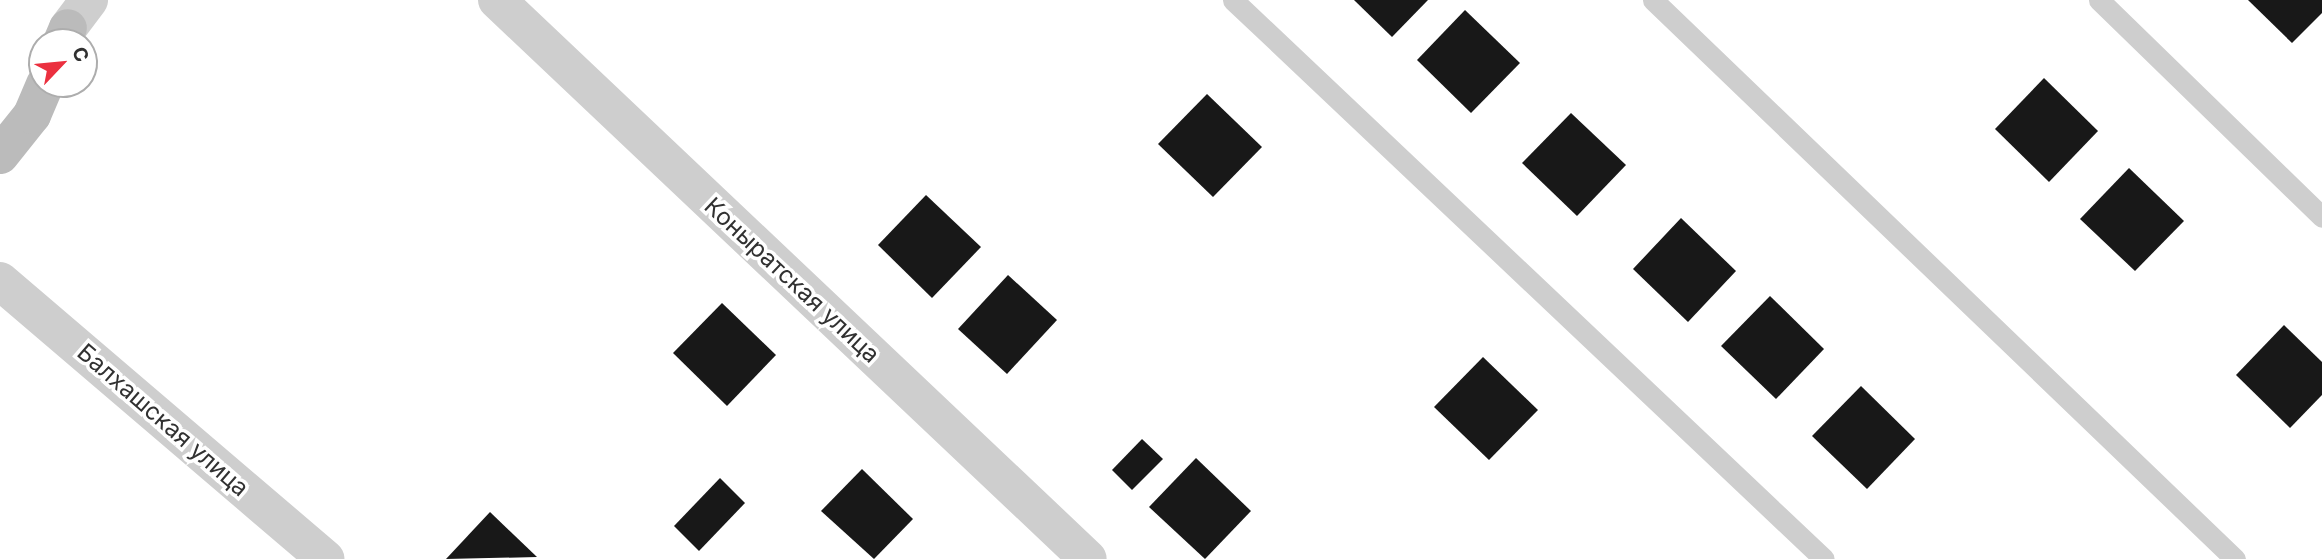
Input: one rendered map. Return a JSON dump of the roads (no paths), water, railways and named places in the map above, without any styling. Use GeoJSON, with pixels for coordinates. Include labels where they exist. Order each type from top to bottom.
{"type":"FeatureCollection","features":[{"type":"Feature","properties":{"kind":"street","name":"Коныратская улица"},"geometry":{"type":"LineString","coordinates":[[497,0],[1088,559]]}},
{"type":"Feature","properties":{"kind":"street"},"geometry":{"type":"LineString","coordinates":[[0,155],[32,115],[39,98]]}},
{"type":"Feature","properties":{"kind":"street","name":"Балхашская улица"},"geometry":{"type":"LineString","coordinates":[[0,281],[326,559]]}},
{"type":"Feature","properties":{"kind":"lane"},"geometry":{"type":"LineString","coordinates":[[1233,0],[1824,559]]}},
{"type":"Feature","properties":{"kind":"lane"},"geometry":{"type":"LineString","coordinates":[[1653,0],[2235,559]]}},
{"type":"Feature","properties":{"kind":"lane"},"geometry":{"type":"LineString","coordinates":[[2099,0],[2322,217]]}}]}
